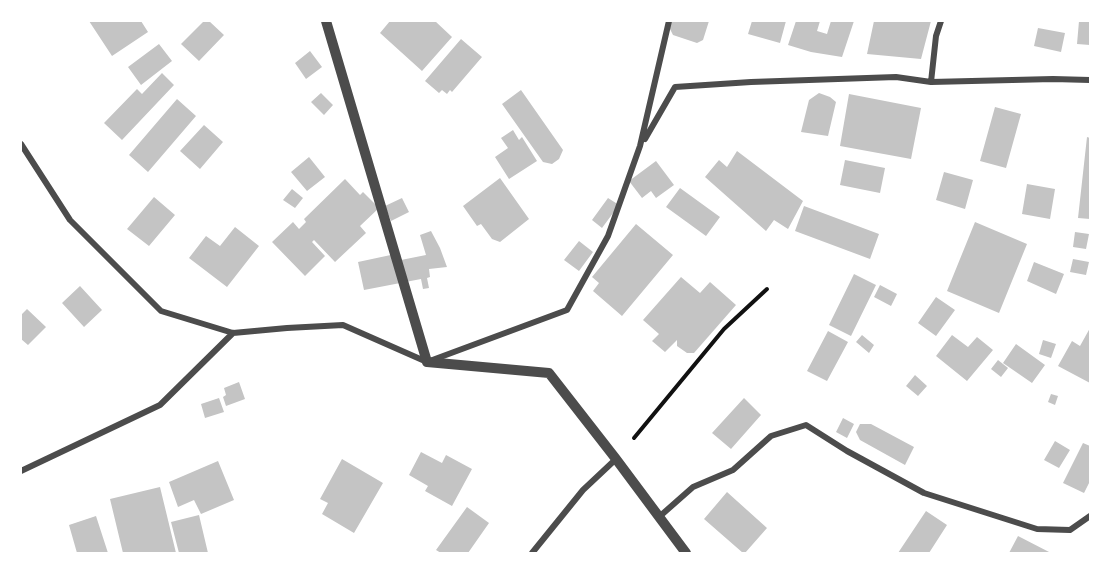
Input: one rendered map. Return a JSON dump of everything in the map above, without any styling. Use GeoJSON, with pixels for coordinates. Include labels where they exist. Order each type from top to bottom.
{"type":"FeatureCollection","features":[{"type":"Feature","properties":{"kind":"street"},"geometry":{"type":"LineString","coordinates":[[326,21],[427,362]]}},
{"type":"Feature","properties":{"kind":"street"},"geometry":{"type":"LineString","coordinates":[[427,362],[567,310],[608,236],[640,146],[669,21]]}},
{"type":"Feature","properties":{"kind":"street"},"geometry":{"type":"LineString","coordinates":[[931,82],[936,36],[941,21]]}},
{"type":"Feature","properties":{"kind":"street"},"geometry":{"type":"LineString","coordinates":[[640,146],[675,87],[896,77],[931,82],[1090,80]]}},
{"type":"Feature","properties":{"kind":"street"},"geometry":{"type":"LineString","coordinates":[[21,144],[70,220],[161,311],[233,333],[343,325],[427,362],[549,373],[686,553]]}},
{"type":"Feature","properties":{"kind":"street"},"geometry":{"type":"LineString","coordinates":[[21,471],[160,405],[233,333]]}},
{"type":"Feature","properties":{"kind":"street"},"geometry":{"type":"LineString","coordinates":[[659,517],[693,487],[733,470],[771,436],[806,425],[847,451],[924,493],[1014,522],[1037,529],[1070,530],[1090,516]]}},
{"type":"Feature","properties":{"kind":"street"},"geometry":{"type":"LineString","coordinates":[[532,553],[584,490],[616,459]]}},
{"type":"Feature","properties":{"kind":"path"},"geometry":{"type":"LineString","coordinates":[[616,459],[724,329],[766,289]]}},
{"type":"Feature","properties":{"kind":"building"},"geometry":{"type":"Polygon","coordinates":[[[89,21],[141,21],[148,32],[112,56],[89,21]]]}},
{"type":"Feature","properties":{"kind":"building"},"geometry":{"type":"Polygon","coordinates":[[[204,21],[209,21],[224,35],[199,61],[181,44],[204,21]]]}},
{"type":"Feature","properties":{"kind":"building"},"geometry":{"type":"Polygon","coordinates":[[[390,21],[435,21],[452,37],[422,71],[380,33],[390,21]]]}},
{"type":"Feature","properties":{"kind":"building"},"geometry":{"type":"Polygon","coordinates":[[[671,21],[709,21],[703,40],[697,43],[673,35],[669,27],[671,21]]]}},
{"type":"Feature","properties":{"kind":"building"},"geometry":{"type":"Polygon","coordinates":[[[752,21],[786,21],[780,43],[748,34],[752,21]]]}},
{"type":"Feature","properties":{"kind":"building"},"geometry":{"type":"Polygon","coordinates":[[[796,21],[820,21],[817,31],[827,34],[831,21],[854,21],[842,57],[811,52],[788,45],[796,21]]]}},
{"type":"Feature","properties":{"kind":"building"},"geometry":{"type":"Polygon","coordinates":[[[874,21],[931,21],[921,59],[867,54],[874,21]]]}},
{"type":"Feature","properties":{"kind":"building"},"geometry":{"type":"Polygon","coordinates":[[[1079,21],[1090,21],[1090,45],[1077,44],[1079,21]]]}},
{"type":"Feature","properties":{"kind":"building"},"geometry":{"type":"Polygon","coordinates":[[[1038,28],[1065,33],[1061,52],[1034,46],[1038,28]]]}},
{"type":"Feature","properties":{"kind":"building"},"geometry":{"type":"Polygon","coordinates":[[[461,39],[482,57],[452,92],[450,90],[447,94],[442,90],[439,93],[425,81],[461,39]]]}},
{"type":"Feature","properties":{"kind":"building"},"geometry":{"type":"Polygon","coordinates":[[[159,44],[172,61],[141,85],[128,67],[159,44]]]}},
{"type":"Feature","properties":{"kind":"building"},"geometry":{"type":"Polygon","coordinates":[[[310,51],[322,67],[306,79],[295,63],[310,51]]]}},
{"type":"Feature","properties":{"kind":"building"},"geometry":{"type":"Polygon","coordinates":[[[162,73],[174,85],[122,140],[104,123],[137,89],[142,94],[162,73]]]}},
{"type":"Feature","properties":{"kind":"building"},"geometry":{"type":"Polygon","coordinates":[[[521,90],[563,150],[559,159],[552,164],[543,162],[502,104],[521,90]]]}},
{"type":"Feature","properties":{"kind":"building"},"geometry":{"type":"Polygon","coordinates":[[[321,93],[333,105],[324,115],[311,102],[321,93]]]}},
{"type":"Feature","properties":{"kind":"building"},"geometry":{"type":"Polygon","coordinates":[[[819,93],[836,102],[828,136],[801,132],[809,100],[819,93]]]}},
{"type":"Feature","properties":{"kind":"building"},"geometry":{"type":"Polygon","coordinates":[[[849,94],[921,108],[911,159],[840,146],[849,94]]]}},
{"type":"Feature","properties":{"kind":"building"},"geometry":{"type":"Polygon","coordinates":[[[177,99],[196,116],[148,172],[129,155],[177,99]]]}},
{"type":"Feature","properties":{"kind":"building"},"geometry":{"type":"Polygon","coordinates":[[[995,107],[1021,114],[1006,168],[980,161],[995,107]]]}},
{"type":"Feature","properties":{"kind":"building"},"geometry":{"type":"Polygon","coordinates":[[[204,125],[223,142],[200,169],[180,151],[204,125]]]}},
{"type":"Feature","properties":{"kind":"building"},"geometry":{"type":"Polygon","coordinates":[[[513,130],[519,140],[522,137],[537,161],[509,179],[495,157],[508,148],[501,138],[513,130]]]}},
{"type":"Feature","properties":{"kind":"building"},"geometry":{"type":"Polygon","coordinates":[[[1087,137],[1090,138],[1090,219],[1078,218],[1087,137]]]}},
{"type":"Feature","properties":{"kind":"building"},"geometry":{"type":"Polygon","coordinates":[[[737,151],[803,201],[788,229],[774,220],[766,231],[705,177],[719,160],[727,167],[737,151]]]}},
{"type":"Feature","properties":{"kind":"building"},"geometry":{"type":"Polygon","coordinates":[[[309,157],[325,177],[307,191],[291,172],[309,157]]]}},
{"type":"Feature","properties":{"kind":"building"},"geometry":{"type":"Polygon","coordinates":[[[845,160],[885,168],[880,193],[840,185],[845,160]]]}},
{"type":"Feature","properties":{"kind":"building"},"geometry":{"type":"Polygon","coordinates":[[[656,161],[674,185],[656,198],[651,191],[642,198],[629,181],[656,161]]]}},
{"type":"Feature","properties":{"kind":"building"},"geometry":{"type":"Polygon","coordinates":[[[944,172],[973,180],[965,209],[936,200],[944,172]]]}},
{"type":"Feature","properties":{"kind":"building"},"geometry":{"type":"Polygon","coordinates":[[[500,178],[529,219],[500,242],[492,239],[481,224],[477,226],[463,206],[500,178]]]}},
{"type":"Feature","properties":{"kind":"building"},"geometry":{"type":"Polygon","coordinates":[[[345,179],[360,195],[363,192],[379,208],[360,226],[366,233],[335,262],[314,240],[312,242],[325,256],[305,276],[272,242],[293,222],[299,229],[306,222],[304,219],[345,179]]]}},
{"type":"Feature","properties":{"kind":"building"},"geometry":{"type":"Polygon","coordinates":[[[1027,184],[1055,189],[1050,219],[1022,214],[1027,184]]]}},
{"type":"Feature","properties":{"kind":"building"},"geometry":{"type":"Polygon","coordinates":[[[680,188],[720,217],[706,236],[666,207],[680,188]]]}},
{"type":"Feature","properties":{"kind":"building"},"geometry":{"type":"Polygon","coordinates":[[[292,189],[303,198],[295,208],[283,200],[292,189]]]}},
{"type":"Feature","properties":{"kind":"building"},"geometry":{"type":"Polygon","coordinates":[[[154,197],[175,215],[149,246],[127,229],[154,197]]]}},
{"type":"Feature","properties":{"kind":"building"},"geometry":{"type":"Polygon","coordinates":[[[402,198],[409,212],[391,221],[385,206],[402,198]]]}},
{"type":"Feature","properties":{"kind":"building"},"geometry":{"type":"Polygon","coordinates":[[[608,198],[619,205],[602,228],[592,220],[608,198]]]}},
{"type":"Feature","properties":{"kind":"building"},"geometry":{"type":"Polygon","coordinates":[[[804,206],[879,234],[870,259],[795,231],[804,206]]]}},
{"type":"Feature","properties":{"kind":"building"},"geometry":{"type":"Polygon","coordinates":[[[975,222],[1027,244],[999,313],[947,291],[975,222]]]}},
{"type":"Feature","properties":{"kind":"building"},"geometry":{"type":"Polygon","coordinates":[[[636,224],[673,255],[622,316],[593,291],[599,283],[592,277],[636,224]]]}},
{"type":"Feature","properties":{"kind":"building"},"geometry":{"type":"Polygon","coordinates":[[[235,227],[259,246],[227,287],[189,258],[206,236],[220,246],[235,227]]]}},
{"type":"Feature","properties":{"kind":"building"},"geometry":{"type":"Polygon","coordinates":[[[431,231],[447,267],[429,269],[430,277],[427,278],[429,288],[423,289],[421,279],[364,290],[358,262],[400,253],[401,260],[426,255],[420,235],[431,231]]]}},
{"type":"Feature","properties":{"kind":"building"},"geometry":{"type":"Polygon","coordinates":[[[1075,232],[1089,234],[1086,249],[1073,247],[1075,232]]]}},
{"type":"Feature","properties":{"kind":"building"},"geometry":{"type":"Polygon","coordinates":[[[579,241],[593,252],[579,271],[564,260],[579,241]]]}},
{"type":"Feature","properties":{"kind":"building"},"geometry":{"type":"Polygon","coordinates":[[[1073,259],[1089,262],[1086,275],[1070,272],[1073,259]]]}},
{"type":"Feature","properties":{"kind":"building"},"geometry":{"type":"Polygon","coordinates":[[[1034,262],[1064,274],[1056,294],[1027,281],[1034,262]]]}},
{"type":"Feature","properties":{"kind":"building"},"geometry":{"type":"Polygon","coordinates":[[[854,274],[876,285],[851,336],[829,325],[854,274]]]}},
{"type":"Feature","properties":{"kind":"building"},"geometry":{"type":"Polygon","coordinates":[[[681,277],[700,293],[710,282],[736,305],[694,353],[687,353],[677,346],[677,340],[665,352],[652,341],[659,334],[643,320],[681,277]]]}},
{"type":"Feature","properties":{"kind":"building"},"geometry":{"type":"Polygon","coordinates":[[[880,285],[897,294],[891,306],[874,297],[880,285]]]}},
{"type":"Feature","properties":{"kind":"building"},"geometry":{"type":"Polygon","coordinates":[[[80,286],[102,310],[84,327],[62,303],[80,286]]]}},
{"type":"Feature","properties":{"kind":"building"},"geometry":{"type":"Polygon","coordinates":[[[936,297],[955,310],[936,336],[918,323],[936,297]]]}},
{"type":"Feature","properties":{"kind":"building"},"geometry":{"type":"Polygon","coordinates":[[[27,309],[46,327],[28,345],[21,339],[21,315],[27,309]]]}},
{"type":"Feature","properties":{"kind":"building"},"geometry":{"type":"Polygon","coordinates":[[[1090,328],[1090,383],[1058,366],[1072,341],[1080,346],[1090,328]]]}},
{"type":"Feature","properties":{"kind":"building"},"geometry":{"type":"Polygon","coordinates":[[[828,331],[848,342],[827,381],[807,371],[828,331]]]}},
{"type":"Feature","properties":{"kind":"building"},"geometry":{"type":"Polygon","coordinates":[[[862,335],[874,345],[869,353],[856,342],[862,335]]]}},
{"type":"Feature","properties":{"kind":"building"},"geometry":{"type":"Polygon","coordinates":[[[952,335],[968,347],[977,337],[993,350],[967,381],[936,356],[952,335]]]}},
{"type":"Feature","properties":{"kind":"building"},"geometry":{"type":"Polygon","coordinates":[[[1043,340],[1056,344],[1051,358],[1039,354],[1043,340]]]}},
{"type":"Feature","properties":{"kind":"building"},"geometry":{"type":"Polygon","coordinates":[[[1016,344],[1045,365],[1032,383],[1003,363],[1016,344]]]}},
{"type":"Feature","properties":{"kind":"building"},"geometry":{"type":"Polygon","coordinates":[[[998,360],[1008,368],[1001,377],[991,369],[998,360]]]}},
{"type":"Feature","properties":{"kind":"building"},"geometry":{"type":"Polygon","coordinates":[[[915,375],[927,386],[918,396],[906,386],[915,375]]]}},
{"type":"Feature","properties":{"kind":"building"},"geometry":{"type":"Polygon","coordinates":[[[239,382],[245,399],[226,406],[223,397],[226,395],[224,388],[239,382]]]}},
{"type":"Feature","properties":{"kind":"building"},"geometry":{"type":"Polygon","coordinates":[[[1051,394],[1058,396],[1055,405],[1048,402],[1051,394]]]}},
{"type":"Feature","properties":{"kind":"building"},"geometry":{"type":"Polygon","coordinates":[[[219,398],[224,412],[205,418],[201,404],[219,398]]]}},
{"type":"Feature","properties":{"kind":"building"},"geometry":{"type":"Polygon","coordinates":[[[744,398],[761,415],[731,449],[712,433],[744,398]]]}},
{"type":"Feature","properties":{"kind":"building"},"geometry":{"type":"Polygon","coordinates":[[[843,418],[854,424],[847,438],[836,432],[843,418]]]}},
{"type":"Feature","properties":{"kind":"building"},"geometry":{"type":"Polygon","coordinates":[[[860,424],[871,424],[914,447],[905,465],[860,440],[856,432],[860,424]]]}},
{"type":"Feature","properties":{"kind":"building"},"geometry":{"type":"Polygon","coordinates":[[[1055,441],[1070,450],[1059,468],[1044,460],[1055,441]]]}},
{"type":"Feature","properties":{"kind":"building"},"geometry":{"type":"Polygon","coordinates":[[[1083,443],[1090,446],[1090,481],[1084,493],[1063,483],[1083,443]]]}},
{"type":"Feature","properties":{"kind":"building"},"geometry":{"type":"Polygon","coordinates":[[[421,452],[442,463],[446,455],[472,469],[452,506],[425,491],[428,486],[409,475],[421,452]]]}},
{"type":"Feature","properties":{"kind":"building"},"geometry":{"type":"Polygon","coordinates":[[[342,459],[383,483],[354,533],[322,514],[328,503],[320,499],[342,459]]]}},
{"type":"Feature","properties":{"kind":"building"},"geometry":{"type":"Polygon","coordinates":[[[218,461],[234,500],[201,514],[194,500],[178,507],[169,482],[218,461]]]}},
{"type":"Feature","properties":{"kind":"building"},"geometry":{"type":"Polygon","coordinates":[[[160,487],[176,553],[123,553],[110,499],[160,487]]]}},
{"type":"Feature","properties":{"kind":"building"},"geometry":{"type":"Polygon","coordinates":[[[727,492],[767,528],[745,553],[704,519],[727,492]]]}},
{"type":"Feature","properties":{"kind":"building"},"geometry":{"type":"Polygon","coordinates":[[[467,507],[489,523],[468,553],[441,553],[436,550],[467,507]]]}},
{"type":"Feature","properties":{"kind":"building"},"geometry":{"type":"Polygon","coordinates":[[[926,511],[947,525],[929,553],[898,553],[926,511]]]}},
{"type":"Feature","properties":{"kind":"building"},"geometry":{"type":"Polygon","coordinates":[[[199,515],[208,553],[179,553],[171,522],[199,515]]]}},
{"type":"Feature","properties":{"kind":"building"},"geometry":{"type":"Polygon","coordinates":[[[96,516],[108,553],[77,553],[69,525],[96,516]]]}},
{"type":"Feature","properties":{"kind":"building"},"geometry":{"type":"Polygon","coordinates":[[[1018,536],[1051,553],[1009,553],[1018,536]]]}}]}
